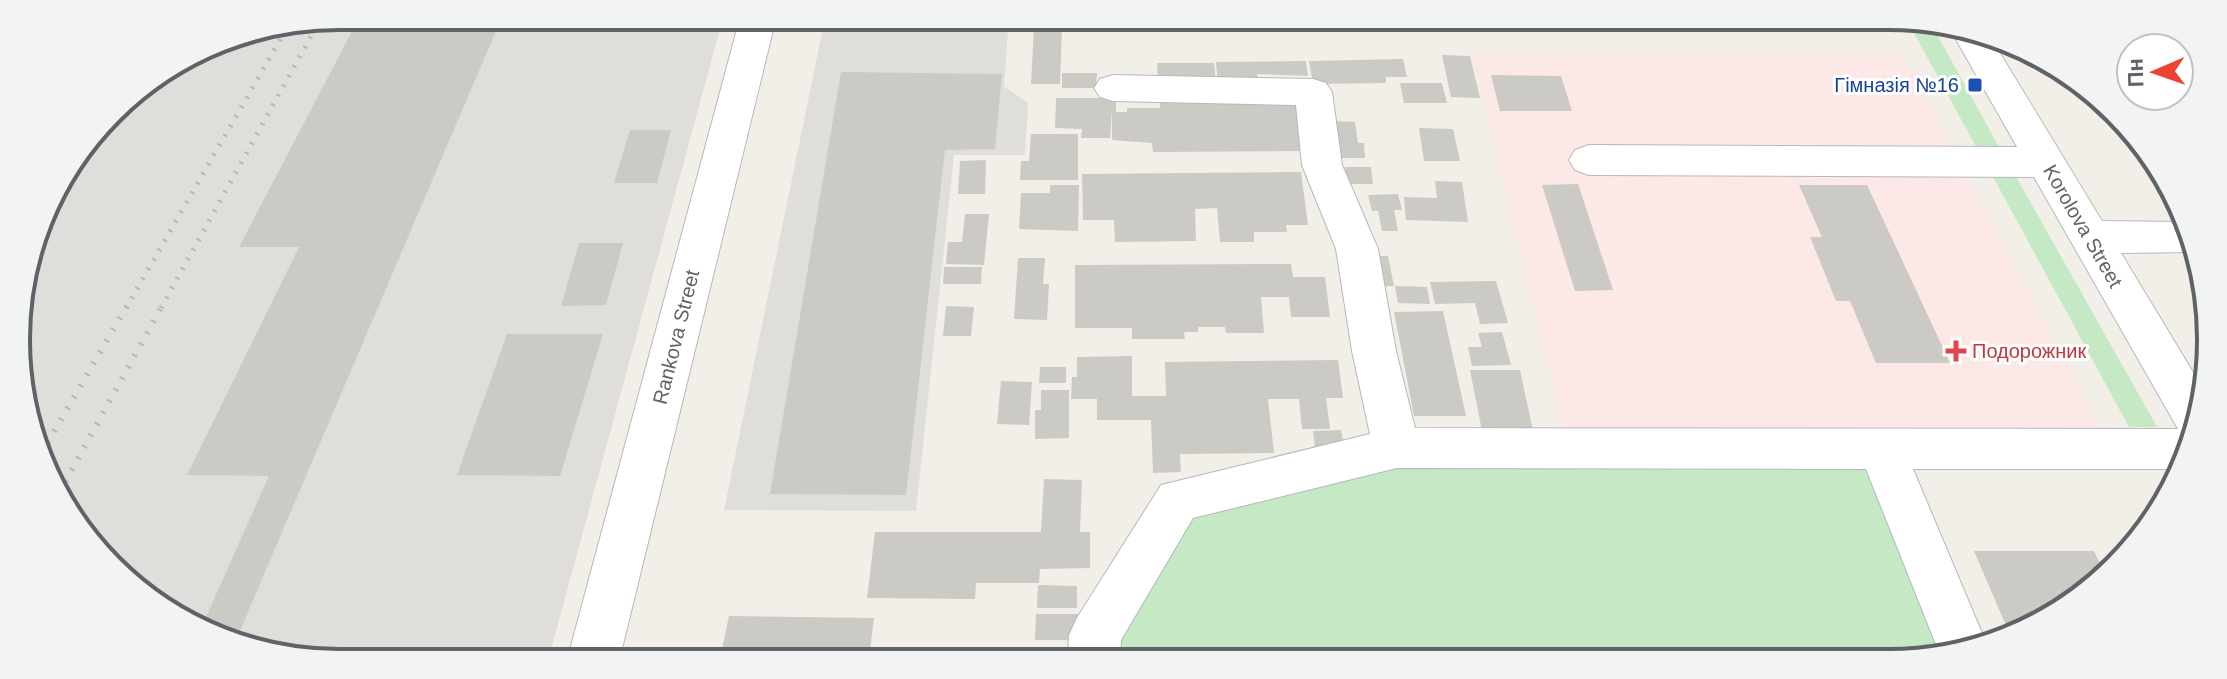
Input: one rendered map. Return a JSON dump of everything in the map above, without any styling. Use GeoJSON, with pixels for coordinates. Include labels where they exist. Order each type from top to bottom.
{"type":"FeatureCollection","features":[{"type":"Feature","properties":{"kind":"street","name":"Rankova Street"},"geometry":{"type":"LineString","coordinates":[[596,649],[755,30]]}},
{"type":"Feature","properties":{"kind":"street","name":"Korolova Street"},"geometry":{"type":"LineString","coordinates":[[1976,43],[2189,407]]}},
{"type":"Feature","properties":{"kind":"street"},"geometry":{"type":"LineString","coordinates":[[1113,88],[1313,92],[1322,165],[1357,249],[1374,351],[1397,448]]}},
{"type":"Feature","properties":{"kind":"street"},"geometry":{"type":"LineString","coordinates":[[1589,160],[2046,162]]}},
{"type":"Feature","properties":{"kind":"street"},"geometry":{"type":"LineString","coordinates":[[2090,237],[2180,238]]}},
{"type":"Feature","properties":{"kind":"street"},"geometry":{"type":"LineString","coordinates":[[1094,649],[1095,635],[1178,500],[1397,448],[2177,449]]}},
{"type":"Feature","properties":{"kind":"street"},"geometry":{"type":"LineString","coordinates":[[1881,449],[1960,640]]}},
{"type":"Feature","properties":{"kind":"shaded area"},"geometry":{"type":"Polygon","coordinates":[[[340,30],[720,30],[551,649],[340,649],[279,643],[240,633],[185,608],[135,572],[107,544],[71,494],[46,439],[33,380],[31,319],[36,279],[46,240],[62,203],[94,151],[135,107],[168,82],[203,62],[240,46],[299,33],[340,30]]]}},
{"type":"Feature","properties":{"kind":"shaded area"},"geometry":{"type":"Polygon","coordinates":[[[823,30],[1008,30],[1004,86],[1028,103],[1025,155],[954,155],[916,511],[724,510],[823,30]]]}},
{"type":"Feature","properties":{"kind":"shaded area"},"geometry":{"type":"Polygon","coordinates":[[[1473,53],[1903,54],[2107,439],[1565,438],[1473,53]]]}},
{"type":"Feature","properties":{"kind":"green space"},"geometry":{"type":"Polygon","coordinates":[[[1913,32],[1937,34],[2003,154],[1980,154],[1913,32]]]}},
{"type":"Feature","properties":{"kind":"green space"},"geometry":{"type":"Polygon","coordinates":[[[1991,173],[2014,173],[2157,427],[2129,427],[1991,173]]]}},
{"type":"Feature","properties":{"kind":"green space"},"geometry":{"type":"Polygon","coordinates":[[[1401,459],[1865,460],[1938,644],[1888,649],[1111,649],[1187,510],[1401,459]]]}},
{"type":"Feature","properties":{"kind":"building"},"geometry":{"type":"Polygon","coordinates":[[[353,30],[496,30],[239,633],[206,618],[269,476],[187,475],[299,247],[239,247],[353,30]]]}},
{"type":"Feature","properties":{"kind":"building"},"geometry":{"type":"Polygon","coordinates":[[[1034,30],[1062,30],[1060,84],[1031,84],[1034,30]]]}},
{"type":"Feature","properties":{"kind":"building"},"geometry":{"type":"Polygon","coordinates":[[[1442,55],[1470,56],[1480,98],[1451,97],[1442,55]]]}},
{"type":"Feature","properties":{"kind":"building"},"geometry":{"type":"Polygon","coordinates":[[[1403,59],[1407,77],[1386,77],[1386,83],[1313,84],[1309,61],[1403,59]]]}},
{"type":"Feature","properties":{"kind":"building"},"geometry":{"type":"Polygon","coordinates":[[[1306,61],[1308,76],[1257,74],[1258,82],[1218,83],[1216,62],[1306,61]]]}},
{"type":"Feature","properties":{"kind":"building"},"geometry":{"type":"Polygon","coordinates":[[[1157,63],[1214,63],[1216,82],[1158,82],[1157,63]]]}},
{"type":"Feature","properties":{"kind":"building"},"geometry":{"type":"Polygon","coordinates":[[[841,72],[1002,74],[995,149],[945,150],[906,495],[770,494],[841,72]]]}},
{"type":"Feature","properties":{"kind":"building"},"geometry":{"type":"Polygon","coordinates":[[[1062,73],[1097,73],[1096,88],[1062,88],[1062,73]]]}},
{"type":"Feature","properties":{"kind":"building"},"geometry":{"type":"Polygon","coordinates":[[[1491,75],[1561,76],[1572,111],[1500,111],[1491,75]]]}},
{"type":"Feature","properties":{"kind":"building"},"geometry":{"type":"Polygon","coordinates":[[[1400,83],[1442,83],[1447,103],[1404,103],[1400,83]]]}},
{"type":"Feature","properties":{"kind":"building"},"geometry":{"type":"Polygon","coordinates":[[[1159,97],[1268,97],[1269,105],[1302,104],[1309,151],[1153,152],[1152,143],[1112,140],[1112,111],[1110,138],[1081,138],[1082,129],[1055,128],[1056,98],[1116,98],[1116,112],[1127,112],[1127,108],[1160,108],[1159,97]]]}},
{"type":"Feature","properties":{"kind":"building"},"geometry":{"type":"Polygon","coordinates":[[[1334,121],[1355,122],[1358,143],[1364,143],[1365,158],[1339,158],[1334,121]]]}},
{"type":"Feature","properties":{"kind":"building"},"geometry":{"type":"Polygon","coordinates":[[[1419,128],[1453,129],[1460,161],[1424,161],[1419,128]]]}},
{"type":"Feature","properties":{"kind":"building"},"geometry":{"type":"Polygon","coordinates":[[[630,130],[671,130],[657,183],[614,183],[630,130]]]}},
{"type":"Feature","properties":{"kind":"building"},"geometry":{"type":"Polygon","coordinates":[[[1031,134],[1078,134],[1078,180],[1020,180],[1021,161],[1029,161],[1031,134]]]}},
{"type":"Feature","properties":{"kind":"building"},"geometry":{"type":"Polygon","coordinates":[[[986,160],[985,194],[958,194],[960,161],[986,160]]]}},
{"type":"Feature","properties":{"kind":"building"},"geometry":{"type":"Polygon","coordinates":[[[1345,167],[1371,167],[1373,184],[1348,184],[1345,167]]]}},
{"type":"Feature","properties":{"kind":"building"},"geometry":{"type":"Polygon","coordinates":[[[1301,172],[1308,225],[1286,225],[1287,232],[1254,232],[1254,242],[1220,242],[1217,208],[1195,209],[1196,241],[1115,242],[1114,220],[1083,220],[1082,174],[1301,172]]]}},
{"type":"Feature","properties":{"kind":"building"},"geometry":{"type":"Polygon","coordinates":[[[1435,181],[1462,182],[1468,222],[1406,220],[1404,197],[1437,198],[1435,181]]]}},
{"type":"Feature","properties":{"kind":"building"},"geometry":{"type":"Polygon","coordinates":[[[1578,184],[1613,290],[1575,291],[1542,185],[1578,184]]]}},
{"type":"Feature","properties":{"kind":"building"},"geometry":{"type":"Polygon","coordinates":[[[1050,185],[1079,185],[1078,231],[1019,229],[1021,193],[1050,193],[1050,185]]]}},
{"type":"Feature","properties":{"kind":"building"},"geometry":{"type":"Polygon","coordinates":[[[1799,185],[1867,185],[1950,363],[1876,363],[1850,301],[1836,301],[1810,237],[1822,237],[1799,185]]]}},
{"type":"Feature","properties":{"kind":"building"},"geometry":{"type":"Polygon","coordinates":[[[1398,194],[1402,210],[1394,210],[1398,231],[1382,231],[1378,211],[1372,211],[1368,195],[1398,194]]]}},
{"type":"Feature","properties":{"kind":"building"},"geometry":{"type":"Polygon","coordinates":[[[965,214],[989,214],[984,265],[946,264],[948,242],[962,242],[965,214]]]}},
{"type":"Feature","properties":{"kind":"building"},"geometry":{"type":"Polygon","coordinates":[[[579,243],[623,243],[606,305],[561,306],[579,243]]]}},
{"type":"Feature","properties":{"kind":"building"},"geometry":{"type":"Polygon","coordinates":[[[1364,256],[1388,256],[1394,286],[1370,287],[1364,256]]]}},
{"type":"Feature","properties":{"kind":"building"},"geometry":{"type":"Polygon","coordinates":[[[1018,258],[1045,258],[1043,284],[1049,284],[1047,320],[1014,319],[1018,258]]]}},
{"type":"Feature","properties":{"kind":"building"},"geometry":{"type":"Polygon","coordinates":[[[1291,264],[1293,277],[1325,277],[1330,317],[1291,317],[1289,297],[1261,297],[1264,333],[1226,333],[1225,327],[1198,327],[1198,332],[1184,332],[1185,339],[1132,339],[1132,328],[1075,328],[1075,265],[1291,264]]]}},
{"type":"Feature","properties":{"kind":"building"},"geometry":{"type":"Polygon","coordinates":[[[944,267],[982,267],[981,284],[943,284],[944,267]]]}},
{"type":"Feature","properties":{"kind":"building"},"geometry":{"type":"Polygon","coordinates":[[[1496,281],[1508,323],[1480,324],[1475,303],[1435,304],[1430,282],[1496,281]]]}},
{"type":"Feature","properties":{"kind":"building"},"geometry":{"type":"Polygon","coordinates":[[[1395,286],[1427,287],[1430,304],[1398,303],[1395,286]]]}},
{"type":"Feature","properties":{"kind":"building"},"geometry":{"type":"Polygon","coordinates":[[[946,306],[974,307],[971,336],[943,336],[946,306]]]}},
{"type":"Feature","properties":{"kind":"building"},"geometry":{"type":"Polygon","coordinates":[[[1443,311],[1466,416],[1414,416],[1394,312],[1443,311]]]}},
{"type":"Feature","properties":{"kind":"building"},"geometry":{"type":"Polygon","coordinates":[[[1502,332],[1511,365],[1472,366],[1468,347],[1482,347],[1478,333],[1502,332]]]}},
{"type":"Feature","properties":{"kind":"building"},"geometry":{"type":"Polygon","coordinates":[[[507,334],[603,334],[560,476],[457,475],[507,334]]]}},
{"type":"Feature","properties":{"kind":"building"},"geometry":{"type":"Polygon","coordinates":[[[1132,356],[1132,396],[1166,396],[1165,362],[1338,360],[1343,398],[1326,398],[1330,429],[1302,429],[1299,399],[1268,399],[1274,453],[1180,454],[1181,472],[1153,473],[1151,420],[1097,420],[1097,399],[1071,399],[1072,377],[1077,377],[1077,357],[1132,356]]]}},
{"type":"Feature","properties":{"kind":"building"},"geometry":{"type":"Polygon","coordinates":[[[1040,367],[1066,367],[1066,383],[1039,383],[1040,367]]]}},
{"type":"Feature","properties":{"kind":"building"},"geometry":{"type":"Polygon","coordinates":[[[1470,370],[1520,370],[1533,431],[1482,431],[1470,370]]]}},
{"type":"Feature","properties":{"kind":"building"},"geometry":{"type":"Polygon","coordinates":[[[1001,381],[1032,382],[1029,425],[997,424],[1001,381]]]}},
{"type":"Feature","properties":{"kind":"building"},"geometry":{"type":"Polygon","coordinates":[[[1041,390],[1069,390],[1069,438],[1035,439],[1035,410],[1041,410],[1041,390]]]}},
{"type":"Feature","properties":{"kind":"building"},"geometry":{"type":"Polygon","coordinates":[[[1341,430],[1344,446],[1315,447],[1313,431],[1341,430]]]}},
{"type":"Feature","properties":{"kind":"building"},"geometry":{"type":"Polygon","coordinates":[[[1044,479],[1082,480],[1080,532],[1090,532],[1090,568],[1040,569],[1039,583],[976,583],[975,599],[867,598],[875,532],[1041,532],[1044,479]]]}},
{"type":"Feature","properties":{"kind":"building"},"geometry":{"type":"Polygon","coordinates":[[[1974,551],[2094,551],[2100,564],[2092,572],[2042,608],[2006,625],[1974,551]]]}},
{"type":"Feature","properties":{"kind":"building"},"geometry":{"type":"Polygon","coordinates":[[[1038,585],[1077,586],[1077,608],[1037,608],[1038,585]]]}},
{"type":"Feature","properties":{"kind":"building"},"geometry":{"type":"Polygon","coordinates":[[[1036,614],[1081,614],[1080,640],[1035,640],[1036,614]]]}},
{"type":"Feature","properties":{"kind":"building"},"geometry":{"type":"Polygon","coordinates":[[[729,616],[874,618],[870,649],[722,649],[729,616]]]}},
{"type":"Feature","properties":{"kind":"railway"},"geometry":{"type":"LineString","coordinates":[[161,308],[314,32]]}},
{"type":"Feature","properties":{"kind":"railway"},"geometry":{"type":"LineString","coordinates":[[126,308],[283,35]]}},
{"type":"Feature","properties":{"kind":"railway"},"geometry":{"type":"LineString","coordinates":[[48,443],[127,306]]}},
{"type":"Feature","properties":{"kind":"railway"},"geometry":{"type":"LineString","coordinates":[[65,482],[162,306]]}},
{"type":"Feature","properties":{"kind":"place","name":"Гімназія №16"},"geometry":{"type":"Point","coordinates":[1975,85]}},
{"type":"Feature","properties":{"kind":"place","name":"Подорожник"},"geometry":{"type":"Point","coordinates":[1956,351]}}]}
